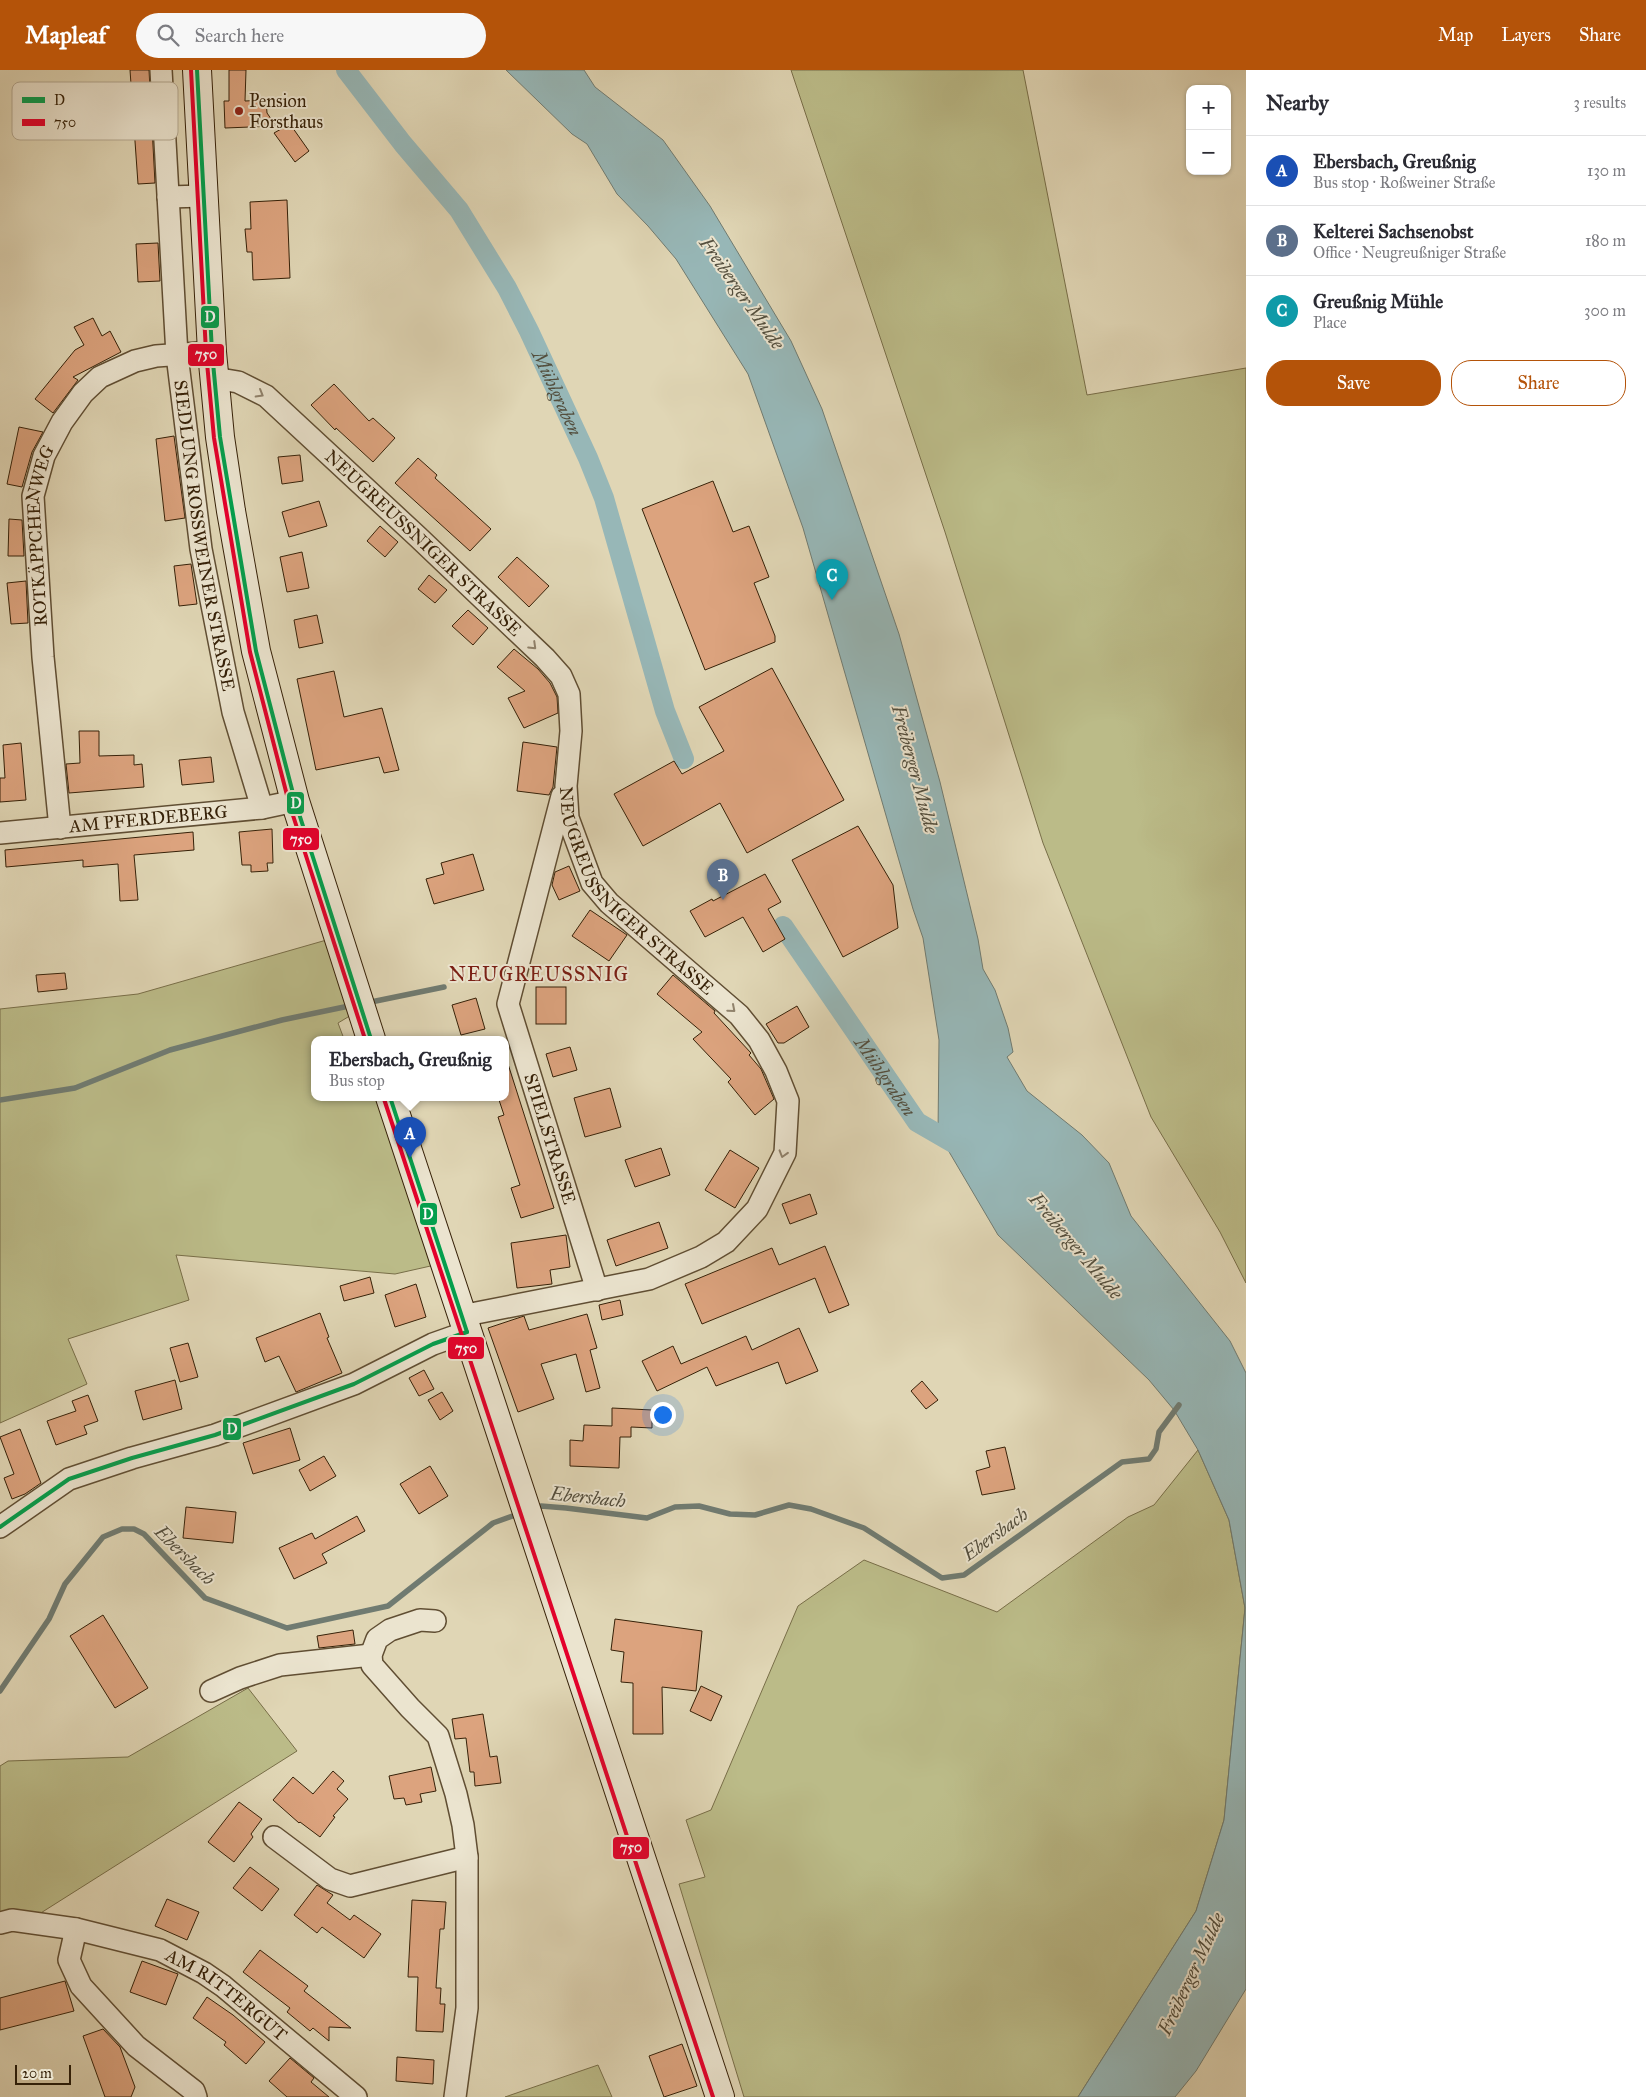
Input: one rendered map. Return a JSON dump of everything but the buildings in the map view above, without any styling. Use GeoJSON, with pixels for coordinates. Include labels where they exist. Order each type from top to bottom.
{"type":"FeatureCollection","features":[{"type":"Feature","properties":{"kind":"main road"},"geometry":{"type":"LineString","coordinates":[[197,70],[213,365],[231,511],[256,651],[295,801],[370,1036]]}},
{"type":"Feature","properties":{"kind":"main road"},"geometry":{"type":"LineString","coordinates":[[391,1101],[720,2097]]}},
{"type":"Feature","properties":{"kind":"street","name":"SIEDLUNG ROSSWEINER STRASSE"},"geometry":{"type":"LineString","coordinates":[[165,140],[177,355],[201,550],[232,712],[262,808]]}},
{"type":"Feature","properties":{"kind":"street"},"geometry":{"type":"LineString","coordinates":[[168,197],[204,196]]}},
{"type":"Feature","properties":{"kind":"street","name":"ROTKÄPPCHENWEG"},"geometry":{"type":"LineString","coordinates":[[60,828],[44,657],[33,496],[44,456],[62,422],[83,393],[100,376],[135,361],[156,356],[177,355],[213,365]]}},
{"type":"Feature","properties":{"kind":"street","name":"NEUGREUSSNIGER STRASSE"},"geometry":{"type":"LineString","coordinates":[[0,1527],[69,1479],[132,1458],[215,1435],[354,1384],[434,1344],[487,1309],[648,1279],[701,1257],[726,1242],[757,1209],[786,1153],[788,1101],[776,1071],[759,1040],[739,1015],[609,903],[592,883],[568,818],[566,786],[571,732],[569,694],[561,676],[418,537],[266,396],[238,382],[213,365]]}},
{"type":"Feature","properties":{"kind":"street","name":"SPIELSTRASSE"},"geometry":{"type":"LineString","coordinates":[[566,786],[556,812],[508,1004],[597,1290]]}},
{"type":"Feature","properties":{"kind":"street","name":"AM PFERDEBERG"},"geometry":{"type":"LineString","coordinates":[[0,833],[262,808],[295,801]]}},
{"type":"Feature","properties":{"kind":"street"},"geometry":{"type":"LineString","coordinates":[[435,1621],[420,1620],[390,1630],[377,1639],[371,1654],[372,1665],[438,1736],[456,1794],[463,1825],[467,1857],[467,2008],[456,2097]]}},
{"type":"Feature","properties":{"kind":"street"},"geometry":{"type":"LineString","coordinates":[[211,1691],[240,1678],[280,1665],[371,1654]]}},
{"type":"Feature","properties":{"kind":"street"},"geometry":{"type":"LineString","coordinates":[[274,1837],[330,1879],[350,1886],[467,1857]]}},
{"type":"Feature","properties":{"kind":"street","name":"AM RITTERGUT"},"geometry":{"type":"LineString","coordinates":[[0,1923],[12,1920],[76,1929],[160,1950],[204,1973],[223,1986],[356,2097]]}},
{"type":"Feature","properties":{"kind":"street"},"geometry":{"type":"LineString","coordinates":[[76,1929],[69,1960],[80,1986],[136,2046],[194,2091],[196,2097]]}},
{"type":"Feature","properties":{"kind":"green space"},"geometry":{"type":"Polygon","coordinates":[[[791,70],[1023,70],[1087,395],[1246,368],[1246,1283],[1220,1232],[1151,1117],[1043,843],[945,532],[791,70]]]}},
{"type":"Feature","properties":{"kind":"green space"},"geometry":{"type":"Polygon","coordinates":[[[330,939],[353,1014],[338,1023],[343,1036],[311,1036],[311,1101],[381,1101],[435,1265],[395,1274],[176,1255],[189,1300],[68,1339],[87,1384],[0,1423],[0,1009],[138,994],[330,939]]]}},
{"type":"Feature","properties":{"kind":"green space"},"geometry":{"type":"Polygon","coordinates":[[[1198,1450],[1229,1520],[1245,1608],[1224,1820],[1196,1911],[1078,2097],[744,2097],[679,1884],[705,1877],[686,1820],[711,1810],[798,1606],[864,1560],[997,1612],[1128,1517],[1154,1505],[1198,1450]]]}},
{"type":"Feature","properties":{"kind":"green space"},"geometry":{"type":"Polygon","coordinates":[[[248,1688],[297,1751],[36,1916],[0,1913],[0,1766],[8,1761],[128,1757],[248,1688]]]}},
{"type":"Feature","properties":{"kind":"green space"},"geometry":{"type":"Polygon","coordinates":[[[598,2065],[612,2097],[505,2097],[598,2065]]]}},
{"type":"Feature","properties":{"kind":"water","name":"Freiberger Mulde"},"geometry":{"type":"Polygon","coordinates":[[[506,70],[584,70],[595,87],[663,140],[710,206],[791,341],[822,409],[899,634],[940,782],[978,939],[983,969],[995,990],[1008,1028],[1013,1052],[1007,1057],[1027,1091],[1082,1135],[1109,1163],[1131,1216],[1230,1341],[1246,1373],[1246,1989],[1196,2071],[1175,2097],[1078,2097],[1196,1911],[1224,1820],[1245,1608],[1229,1520],[1198,1450],[1174,1410],[1149,1380],[998,1235],[938,1133],[939,1040],[923,938],[803,528],[748,374],[676,259],[617,194],[587,144],[572,134],[506,70]]]}},
{"type":"Feature","properties":{"kind":"waterway","name":"Mühlgraben"},"geometry":{"type":"LineString","coordinates":[[346,70],[403,144],[459,210],[507,288],[529,331],[588,458],[604,498],[665,711],[684,759]]}},
{"type":"Feature","properties":{"kind":"waterway","name":"Mühlgraben"},"geometry":{"type":"LineString","coordinates":[[783,926],[917,1122],[962,1148]]}},
{"type":"Feature","properties":{"kind":"waterway"},"geometry":{"type":"LineString","coordinates":[[371,1002],[444,987]]}},
{"type":"Feature","properties":{"kind":"waterway"},"geometry":{"type":"LineString","coordinates":[[0,1100],[75,1088],[170,1050],[282,1020],[349,1006]]}},
{"type":"Feature","properties":{"kind":"waterway","name":"Ebersbach"},"geometry":{"type":"LineString","coordinates":[[534,1509],[541,1506],[647,1518],[675,1507],[699,1506],[730,1514],[755,1515],[789,1505],[811,1509],[864,1528],[942,1578],[964,1575],[1122,1462],[1149,1459],[1156,1449],[1159,1432],[1179,1405]]}},
{"type":"Feature","properties":{"kind":"waterway","name":"Ebersbach"},"geometry":{"type":"LineString","coordinates":[[0,1691],[49,1619],[65,1584],[103,1537],[122,1529],[134,1529],[144,1534],[205,1598],[287,1628],[388,1606],[493,1523],[521,1513]]}},
{"type":"Feature","properties":{"kind":"transit line","name":"750"},"geometry":{"type":"LineString","coordinates":[[191,70],[206,352],[214,438],[250,652],[289,803],[364,1036]]}},
{"type":"Feature","properties":{"kind":"transit line","name":"D"},"geometry":{"type":"LineString","coordinates":[[197,70],[212,352],[220,437],[256,651],[295,801],[370,1036]]}},
{"type":"Feature","properties":{"kind":"transit line","name":"750"},"geometry":{"type":"LineString","coordinates":[[385,1101],[713,2097]]}},
{"type":"Feature","properties":{"kind":"transit line","name":"D"},"geometry":{"type":"LineString","coordinates":[[391,1101],[467,1332]]}},
{"type":"Feature","properties":{"kind":"transit line","name":"D"},"geometry":{"type":"LineString","coordinates":[[0,1527],[69,1479],[132,1458],[215,1435],[354,1384],[433,1344],[467,1332]]}},
{"type":"Feature","properties":{"kind":"place","name":"Pension Forsthaus"},"geometry":{"type":"Point","coordinates":[239,111]}},
{"type":"Feature","properties":{"kind":"place","name":"Greußnig Mühle"},"geometry":{"type":"Point","coordinates":[832,600]}},
{"type":"Feature","properties":{"kind":"place","name":"Kelterei Sachsenobst"},"geometry":{"type":"Point","coordinates":[723,900]}},
{"type":"Feature","properties":{"kind":"place","name":"Ebersbach, Greußnig"},"geometry":{"type":"Point","coordinates":[410,1158]}},
{"type":"Feature","properties":{"kind":"district","name":"NEUGREUSSNIG"},"geometry":{"type":"Point","coordinates":[539,974]}}]}
